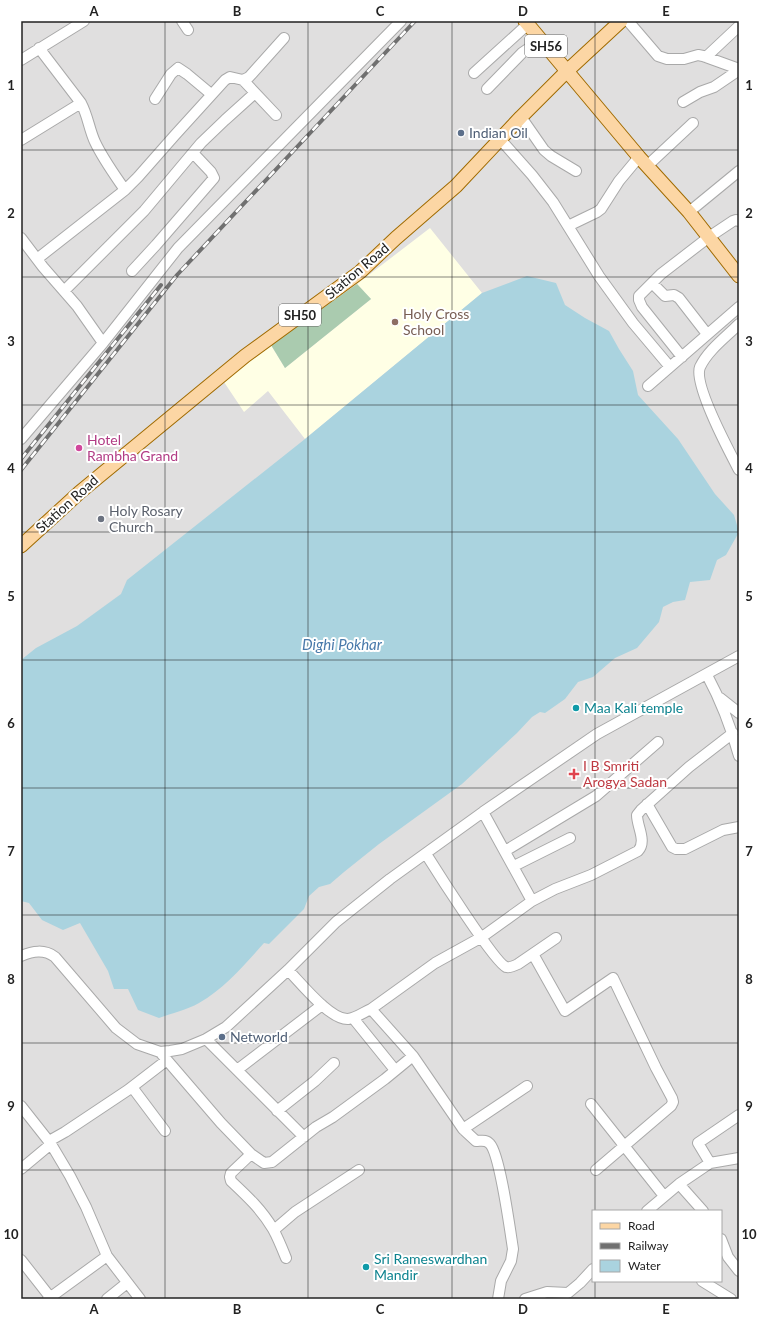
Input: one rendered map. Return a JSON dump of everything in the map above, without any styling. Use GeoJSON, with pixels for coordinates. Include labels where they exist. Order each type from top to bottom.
{"type":"FeatureCollection","features":[{"type":"Feature","properties":{"kind":"main road","name":"Station Road"},"geometry":{"type":"LineString","coordinates":[[21,546],[80,492],[245,356],[360,272],[396,238],[456,186],[567,71],[621,21]]}},
{"type":"Feature","properties":{"kind":"main road","name":"SH56"},"geometry":{"type":"LineString","coordinates":[[526,23],[567,71]]}},
{"type":"Feature","properties":{"kind":"main road"},"geometry":{"type":"LineString","coordinates":[[567,71],[643,162],[689,212],[739,276]]}},
{"type":"Feature","properties":{"kind":"street"},"geometry":{"type":"LineString","coordinates":[[182,21],[188,30]]}},
{"type":"Feature","properties":{"kind":"street"},"geometry":{"type":"LineString","coordinates":[[21,439],[103,343],[178,248],[401,21]]}},
{"type":"Feature","properties":{"kind":"street"},"geometry":{"type":"LineString","coordinates":[[628,21],[658,56],[667,59],[684,59],[698,55],[739,70]]}},
{"type":"Feature","properties":{"kind":"street"},"geometry":{"type":"LineString","coordinates":[[22,57],[81,22]]}},
{"type":"Feature","properties":{"kind":"street"},"geometry":{"type":"LineString","coordinates":[[474,73],[526,23]]}},
{"type":"Feature","properties":{"kind":"street"},"geometry":{"type":"LineString","coordinates":[[706,57],[739,26]]}},
{"type":"Feature","properties":{"kind":"street"},"geometry":{"type":"LineString","coordinates":[[243,80],[249,77],[284,38]]}},
{"type":"Feature","properties":{"kind":"street"},"geometry":{"type":"LineString","coordinates":[[487,89],[522,53],[541,40]]}},
{"type":"Feature","properties":{"kind":"street"},"geometry":{"type":"LineString","coordinates":[[39,48],[82,103],[86,111],[95,142],[125,190]]}},
{"type":"Feature","properties":{"kind":"street"},"geometry":{"type":"LineString","coordinates":[[155,99],[171,74],[178,68],[212,94]]}},
{"type":"Feature","properties":{"kind":"street"},"geometry":{"type":"LineString","coordinates":[[683,102],[700,92],[714,87],[739,70]]}},
{"type":"Feature","properties":{"kind":"street"},"geometry":{"type":"LineString","coordinates":[[37,259],[125,190],[225,80],[230,77],[243,80],[276,115]]}},
{"type":"Feature","properties":{"kind":"street"},"geometry":{"type":"LineString","coordinates":[[64,291],[144,212],[193,152],[255,93]]}},
{"type":"Feature","properties":{"kind":"street"},"geometry":{"type":"LineString","coordinates":[[21,140],[82,103]]}},
{"type":"Feature","properties":{"kind":"street"},"geometry":{"type":"LineString","coordinates":[[521,117],[544,150],[576,171]]}},
{"type":"Feature","properties":{"kind":"street"},"geometry":{"type":"LineString","coordinates":[[568,226],[601,209],[619,180],[693,122]]}},
{"type":"Feature","properties":{"kind":"street"},"geometry":{"type":"LineString","coordinates":[[500,139],[532,175],[568,226],[599,276],[633,322],[670,367]]}},
{"type":"Feature","properties":{"kind":"street"},"geometry":{"type":"LineString","coordinates":[[132,270],[156,245],[214,178],[211,172],[193,152]]}},
{"type":"Feature","properties":{"kind":"street"},"geometry":{"type":"LineString","coordinates":[[689,212],[739,171]]}},
{"type":"Feature","properties":{"kind":"street"},"geometry":{"type":"LineString","coordinates":[[682,357],[642,307],[639,296],[652,283],[709,237],[733,221],[739,221]]}},
{"type":"Feature","properties":{"kind":"street"},"geometry":{"type":"LineString","coordinates":[[21,238],[77,306],[103,343]]}},
{"type":"Feature","properties":{"kind":"street"},"geometry":{"type":"LineString","coordinates":[[652,283],[665,296],[674,295],[679,298],[707,334]]}},
{"type":"Feature","properties":{"kind":"street"},"geometry":{"type":"LineString","coordinates":[[648,386],[739,307]]}},
{"type":"Feature","properties":{"kind":"street"},"geometry":{"type":"LineString","coordinates":[[739,324],[712,351],[700,367],[699,374],[700,383],[710,409],[736,456],[739,470]]}},
{"type":"Feature","properties":{"kind":"street"},"geometry":{"type":"LineString","coordinates":[[21,956],[41,951],[49,952],[116,1028],[137,1044],[160,1052],[182,1049],[206,1039],[226,1026],[288,970],[336,922],[390,879],[483,812],[597,734],[707,675],[739,656]]}},
{"type":"Feature","properties":{"kind":"street"},"geometry":{"type":"LineString","coordinates":[[707,675],[720,698],[733,733],[739,756]]}},
{"type":"Feature","properties":{"kind":"street"},"geometry":{"type":"LineString","coordinates":[[720,698],[739,713]]}},
{"type":"Feature","properties":{"kind":"street"},"geometry":{"type":"LineString","coordinates":[[288,970],[322,1005],[341,1018],[353,1018],[371,1008],[435,963],[482,937],[532,901],[555,889],[591,876],[642,847],[642,839],[637,815],[647,804],[689,767],[733,733]]}},
{"type":"Feature","properties":{"kind":"street"},"geometry":{"type":"LineString","coordinates":[[505,851],[596,796],[658,742]]}},
{"type":"Feature","properties":{"kind":"street"},"geometry":{"type":"LineString","coordinates":[[647,804],[672,847],[676,850],[685,849],[723,830],[739,827]]}},
{"type":"Feature","properties":{"kind":"street"},"geometry":{"type":"LineString","coordinates":[[483,812],[532,901]]}},
{"type":"Feature","properties":{"kind":"street"},"geometry":{"type":"LineString","coordinates":[[514,866],[570,838]]}},
{"type":"Feature","properties":{"kind":"street"},"geometry":{"type":"LineString","coordinates":[[426,854],[501,963],[512,967],[556,938]]}},
{"type":"Feature","properties":{"kind":"street"},"geometry":{"type":"LineString","coordinates":[[533,954],[565,1011],[613,978],[672,1098],[671,1106],[596,1170]]}},
{"type":"Feature","properties":{"kind":"street"},"geometry":{"type":"LineString","coordinates":[[237,1070],[322,1005]]}},
{"type":"Feature","properties":{"kind":"street"},"geometry":{"type":"LineString","coordinates":[[371,1008],[413,1056],[463,1128],[476,1141],[484,1140],[489,1142],[497,1157],[514,1249],[511,1261],[501,1280],[498,1299]]}},
{"type":"Feature","properties":{"kind":"street"},"geometry":{"type":"LineString","coordinates":[[353,1018],[395,1070]]}},
{"type":"Feature","properties":{"kind":"street"},"geometry":{"type":"LineString","coordinates":[[206,1039],[304,1138]]}},
{"type":"Feature","properties":{"kind":"street"},"geometry":{"type":"LineString","coordinates":[[160,1052],[221,1123],[251,1154],[264,1164],[269,1163],[304,1138],[316,1127],[339,1113],[413,1056]]}},
{"type":"Feature","properties":{"kind":"street"},"geometry":{"type":"LineString","coordinates":[[21,1169],[50,1142],[132,1087],[167,1060]]}},
{"type":"Feature","properties":{"kind":"street"},"geometry":{"type":"LineString","coordinates":[[277,1111],[316,1081],[334,1063]]}},
{"type":"Feature","properties":{"kind":"street"},"geometry":{"type":"LineString","coordinates":[[463,1128],[527,1086]]}},
{"type":"Feature","properties":{"kind":"street"},"geometry":{"type":"LineString","coordinates":[[132,1087],[165,1131]]}},
{"type":"Feature","properties":{"kind":"street"},"geometry":{"type":"LineString","coordinates":[[591,1104],[664,1196]]}},
{"type":"Feature","properties":{"kind":"street"},"geometry":{"type":"LineString","coordinates":[[21,1106],[50,1142],[86,1207],[107,1256],[140,1299]]}},
{"type":"Feature","properties":{"kind":"street"},"geometry":{"type":"LineString","coordinates":[[710,1163],[698,1143],[739,1115]]}},
{"type":"Feature","properties":{"kind":"street"},"geometry":{"type":"LineString","coordinates":[[251,1154],[231,1173],[231,1181],[254,1202],[274,1230],[286,1258]]}},
{"type":"Feature","properties":{"kind":"street"},"geometry":{"type":"LineString","coordinates":[[648,1210],[679,1184],[710,1163],[739,1158]]}},
{"type":"Feature","properties":{"kind":"street"},"geometry":{"type":"LineString","coordinates":[[274,1230],[295,1212],[359,1170]]}},
{"type":"Feature","properties":{"kind":"street"},"geometry":{"type":"LineString","coordinates":[[679,1184],[702,1210]]}},
{"type":"Feature","properties":{"kind":"street"},"geometry":{"type":"LineString","coordinates":[[722,1242],[728,1257],[739,1271]]}},
{"type":"Feature","properties":{"kind":"street"},"geometry":{"type":"LineString","coordinates":[[21,1260],[49,1298],[107,1256]]}},
{"type":"Feature","properties":{"kind":"street"},"geometry":{"type":"LineString","coordinates":[[527,1299],[547,1292],[570,1296],[592,1270]]}},
{"type":"Feature","properties":{"kind":"street"},"geometry":{"type":"LineString","coordinates":[[704,1282],[731,1299]]}},
{"type":"Feature","properties":{"kind":"street"},"geometry":{"type":"LineString","coordinates":[[107,1299],[127,1283]]}},
{"type":"Feature","properties":{"kind":"shaded area"},"geometry":{"type":"Polygon","coordinates":[[[21,21],[739,21],[739,1299],[21,1299],[21,21]]]}},
{"type":"Feature","properties":{"kind":"shaded area","name":"Holy Cross School"},"geometry":{"type":"Polygon","coordinates":[[[430,228],[482,293],[305,439],[268,391],[244,412],[224,382],[249,360],[271,345],[285,368],[371,299],[357,284],[430,228]]]}},
{"type":"Feature","properties":{"kind":"shaded area"},"geometry":{"type":"Polygon","coordinates":[[[357,284],[371,299],[285,368],[271,345],[357,284]]]}},
{"type":"Feature","properties":{"kind":"water","name":"Dighi Pokhar"},"geometry":{"type":"Polygon","coordinates":[[[527,276],[556,283],[565,305],[609,331],[633,371],[638,395],[678,439],[715,494],[734,515],[739,532],[726,555],[717,560],[710,580],[690,582],[685,600],[673,602],[663,607],[659,622],[637,648],[615,658],[593,677],[578,682],[565,699],[545,713],[540,712],[532,717],[462,784],[379,844],[330,884],[319,887],[309,896],[304,909],[269,944],[264,943],[234,975],[217,990],[208,997],[184,1010],[159,1018],[138,1010],[128,989],[114,989],[108,971],[80,923],[63,930],[42,920],[29,903],[21,901],[21,660],[36,648],[77,626],[121,594],[127,580],[305,439],[482,293],[527,276]]]}},
{"type":"Feature","properties":{"kind":"railway"},"geometry":{"type":"LineString","coordinates":[[21,470],[177,275],[415,21]]}},
{"type":"Feature","properties":{"kind":"railway"},"geometry":{"type":"LineString","coordinates":[[21,459],[161,285]]}},
{"type":"Feature","properties":{"kind":"place","name":"Indian Oil"},"geometry":{"type":"Point","coordinates":[461,133]}},
{"type":"Feature","properties":{"kind":"place","name":"Holy Cross School"},"geometry":{"type":"Point","coordinates":[395,322]}},
{"type":"Feature","properties":{"kind":"place","name":"Hotel Rambha Grand"},"geometry":{"type":"Point","coordinates":[79,448]}},
{"type":"Feature","properties":{"kind":"place","name":"Holy Rosary Church"},"geometry":{"type":"Point","coordinates":[101,519]}},
{"type":"Feature","properties":{"kind":"place","name":"Maa Kali temple"},"geometry":{"type":"Point","coordinates":[576,708]}},
{"type":"Feature","properties":{"kind":"place","name":"I B Smriti Arogya Sadan"},"geometry":{"type":"Point","coordinates":[574,774]}},
{"type":"Feature","properties":{"kind":"place","name":"Networld"},"geometry":{"type":"Point","coordinates":[222,1037]}},
{"type":"Feature","properties":{"kind":"place","name":"Sri Rameswardhan Mandir"},"geometry":{"type":"Point","coordinates":[366,1267]}}]}
